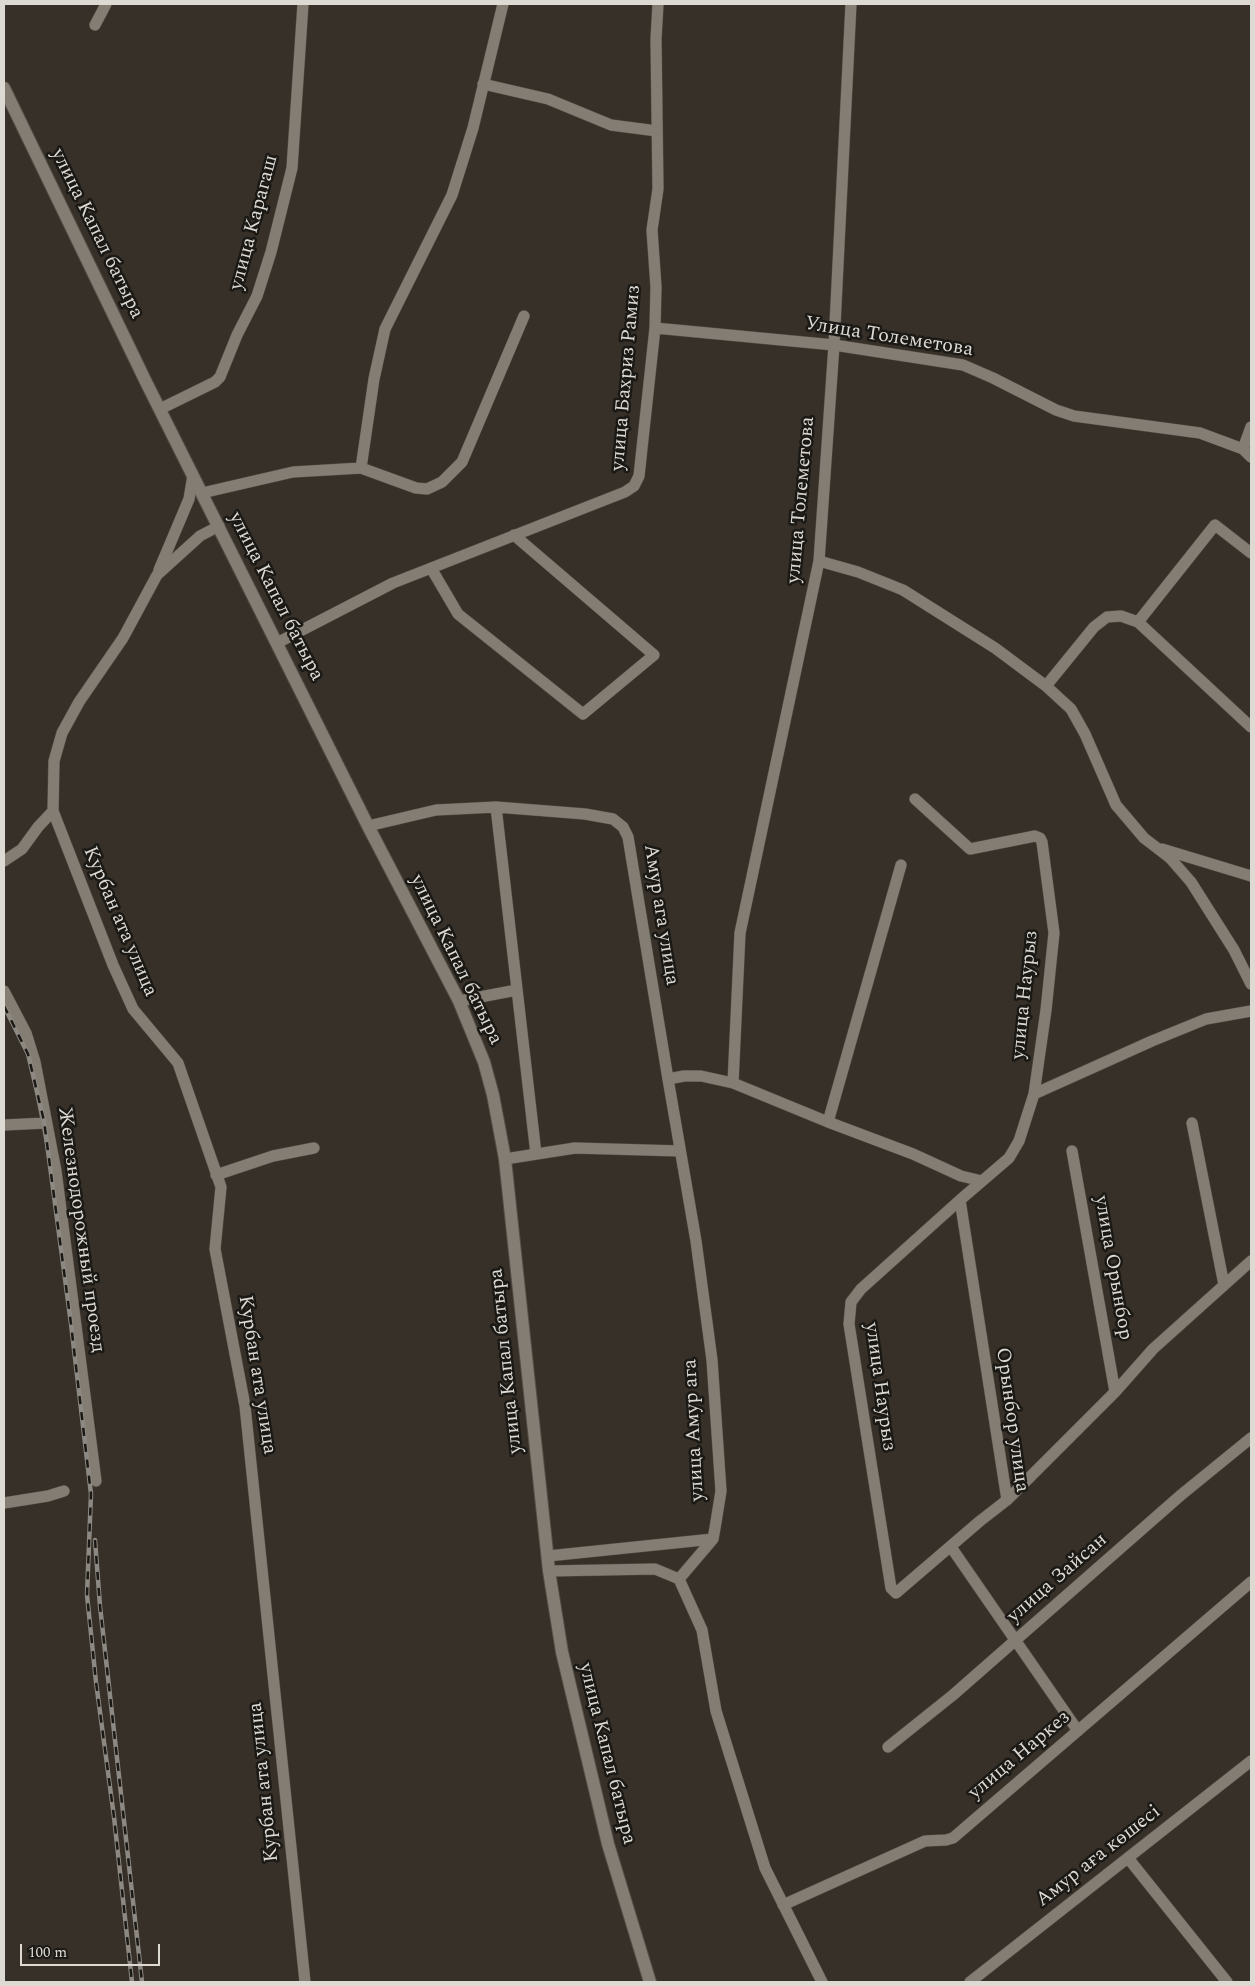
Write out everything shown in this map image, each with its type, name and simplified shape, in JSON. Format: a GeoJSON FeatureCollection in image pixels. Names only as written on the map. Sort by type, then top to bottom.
{"type":"FeatureCollection","features":[{"type":"Feature","properties":{"kind":"main road","name":"улица Капал батыра"},"geometry":{"type":"LineString","coordinates":[[4,88],[193,476],[458,1001],[484,1062],[491,1087],[505,1159],[549,1571],[562,1652],[608,1844],[650,1982]]}},
{"type":"Feature","properties":{"kind":"street"},"geometry":{"type":"LineString","coordinates":[[95,25],[106,4]]}},
{"type":"Feature","properties":{"kind":"street","name":"улица Карагаш"},"geometry":{"type":"LineString","coordinates":[[160,409],[215,382],[220,377],[237,335],[257,296],[271,252],[292,168],[303,4]]}},
{"type":"Feature","properties":{"kind":"street"},"geometry":{"type":"LineString","coordinates":[[361,468],[374,379],[385,329],[452,195],[473,128],[503,4]]}},
{"type":"Feature","properties":{"kind":"street","name":"улица Бахриз Рамиз"},"geometry":{"type":"LineString","coordinates":[[277,643],[393,583],[625,492],[634,486],[639,476],[655,328],[656,287],[652,230],[658,189],[656,131],[658,4]]}},
{"type":"Feature","properties":{"kind":"street","name":"улица Толеметова"},"geometry":{"type":"LineString","coordinates":[[733,1083],[740,933],[819,561],[834,345],[850,4]]}},
{"type":"Feature","properties":{"kind":"street"},"geometry":{"type":"LineString","coordinates":[[483,84],[548,99],[611,125],[656,131]]}},
{"type":"Feature","properties":{"kind":"street"},"geometry":{"type":"LineString","coordinates":[[202,493],[293,472],[361,468],[416,488],[427,489],[442,482],[462,462],[524,316]]}},
{"type":"Feature","properties":{"kind":"street","name":"Улица Толеметова"},"geometry":{"type":"LineString","coordinates":[[655,328],[834,345],[963,365],[1056,410],[1074,416],[1200,433],[1247,453]]}},
{"type":"Feature","properties":{"kind":"street"},"geometry":{"type":"LineString","coordinates":[[1247,453],[1251,426]]}},
{"type":"Feature","properties":{"kind":"street"},"geometry":{"type":"LineString","coordinates":[[4,861],[22,849],[53,811],[54,761],[62,733],[79,702],[123,638],[157,575],[189,498],[193,476]]}},
{"type":"Feature","properties":{"kind":"street"},"geometry":{"type":"LineString","coordinates":[[1138,622],[1215,525],[1251,553]]}},
{"type":"Feature","properties":{"kind":"street"},"geometry":{"type":"LineString","coordinates":[[157,575],[200,536],[219,526]]}},
{"type":"Feature","properties":{"kind":"street"},"geometry":{"type":"LineString","coordinates":[[431,568],[458,614],[583,714],[654,655],[514,535]]}},
{"type":"Feature","properties":{"kind":"street"},"geometry":{"type":"LineString","coordinates":[[819,561],[858,572],[903,590],[995,648],[1046,686],[1071,709],[1085,734],[1116,805],[1144,838],[1170,858],[1191,882],[1234,950],[1251,984]]}},
{"type":"Feature","properties":{"kind":"street"},"geometry":{"type":"LineString","coordinates":[[1046,686],[1094,627],[1106,617],[1121,616],[1138,622],[1251,727]]}},
{"type":"Feature","properties":{"kind":"street","name":"улица Наурыз"},"geometry":{"type":"LineString","coordinates":[[894,1592],[891,1588],[848,1324],[851,1302],[861,1289],[1009,1158],[1019,1141],[1034,1094],[1046,1010],[1054,933],[1042,842],[1035,836],[970,850],[915,799]]}},
{"type":"Feature","properties":{"kind":"street"},"geometry":{"type":"LineString","coordinates":[[496,807],[536,1154]]}},
{"type":"Feature","properties":{"kind":"street","name":"Амур ага улица"},"geometry":{"type":"LineString","coordinates":[[368,826],[436,810],[496,807],[585,814],[613,819],[623,827],[628,837],[668,1079]]}},
{"type":"Feature","properties":{"kind":"street","name":"Курбан ата улица"},"geometry":{"type":"LineString","coordinates":[[53,811],[113,966],[133,1009],[178,1063],[221,1187],[215,1249],[245,1406],[305,1982]]}},
{"type":"Feature","properties":{"kind":"street"},"geometry":{"type":"LineString","coordinates":[[1156,847],[1251,876]]}},
{"type":"Feature","properties":{"kind":"street"},"geometry":{"type":"LineString","coordinates":[[828,1122],[901,865]]}},
{"type":"Feature","properties":{"kind":"street"},"geometry":{"type":"LineString","coordinates":[[458,1001],[517,990]]}},
{"type":"Feature","properties":{"kind":"street","name":"Железнодорожный проезд"},"geometry":{"type":"LineString","coordinates":[[4,991],[26,1033],[34,1062],[56,1171],[96,1481]]}},
{"type":"Feature","properties":{"kind":"street"},"geometry":{"type":"LineString","coordinates":[[1034,1094],[1206,1019],[1251,1011]]}},
{"type":"Feature","properties":{"kind":"street"},"geometry":{"type":"LineString","coordinates":[[668,1079],[684,1076],[702,1076],[733,1083],[913,1154],[961,1176],[982,1182]]}},
{"type":"Feature","properties":{"kind":"street","name":"улица Амур ага"},"geometry":{"type":"LineString","coordinates":[[668,1079],[696,1241],[712,1360],[720,1491],[713,1539]]}},
{"type":"Feature","properties":{"kind":"street"},"geometry":{"type":"LineString","coordinates":[[4,1125],[46,1123]]}},
{"type":"Feature","properties":{"kind":"street"},"geometry":{"type":"LineString","coordinates":[[1192,1123],[1224,1285]]}},
{"type":"Feature","properties":{"kind":"street"},"geometry":{"type":"LineString","coordinates":[[216,1174],[273,1156],[314,1148]]}},
{"type":"Feature","properties":{"kind":"street"},"geometry":{"type":"LineString","coordinates":[[505,1159],[575,1148],[680,1151]]}},
{"type":"Feature","properties":{"kind":"street","name":"улица Орынбор"},"geometry":{"type":"LineString","coordinates":[[1072,1151],[1115,1392]]}},
{"type":"Feature","properties":{"kind":"street","name":"Орынбор улица"},"geometry":{"type":"LineString","coordinates":[[894,1592],[899,1592],[1007,1500],[960,1200]]}},
{"type":"Feature","properties":{"kind":"street","name":"улица Орынбор"},"geometry":{"type":"LineString","coordinates":[[1007,1500],[1115,1392],[1153,1349],[1251,1261]]}},
{"type":"Feature","properties":{"kind":"street","name":"улица Зайсан"},"geometry":{"type":"LineString","coordinates":[[888,1747],[953,1695],[1181,1495],[1251,1438]]}},
{"type":"Feature","properties":{"kind":"street"},"geometry":{"type":"LineString","coordinates":[[4,1503],[48,1496],[64,1491]]}},
{"type":"Feature","properties":{"kind":"street"},"geometry":{"type":"LineString","coordinates":[[548,1556],[713,1539]]}},
{"type":"Feature","properties":{"kind":"street"},"geometry":{"type":"LineString","coordinates":[[679,1579],[713,1539]]}},
{"type":"Feature","properties":{"kind":"street"},"geometry":{"type":"LineString","coordinates":[[950,1547],[1078,1732]]}},
{"type":"Feature","properties":{"kind":"street"},"geometry":{"type":"LineString","coordinates":[[549,1571],[655,1569],[679,1579],[702,1630],[716,1711],[765,1868],[822,1982]]}},
{"type":"Feature","properties":{"kind":"street","name":"улица Наркез"},"geometry":{"type":"LineString","coordinates":[[783,1905],[925,1841],[954,1838],[1251,1582]]}},
{"type":"Feature","properties":{"kind":"street","name":"Амур аға көшесі"},"geometry":{"type":"LineString","coordinates":[[970,1982],[1251,1761]]}},
{"type":"Feature","properties":{"kind":"street"},"geometry":{"type":"LineString","coordinates":[[1128,1858],[1228,1982]]}},
{"type":"Feature","properties":{"kind":"railway"},"geometry":{"type":"LineString","coordinates":[[4,1006],[28,1054],[44,1121],[71,1324],[91,1494],[87,1595],[132,1982]]}},
{"type":"Feature","properties":{"kind":"railway"},"geometry":{"type":"LineString","coordinates":[[95,1540],[100,1606],[142,1982]]}}]}
